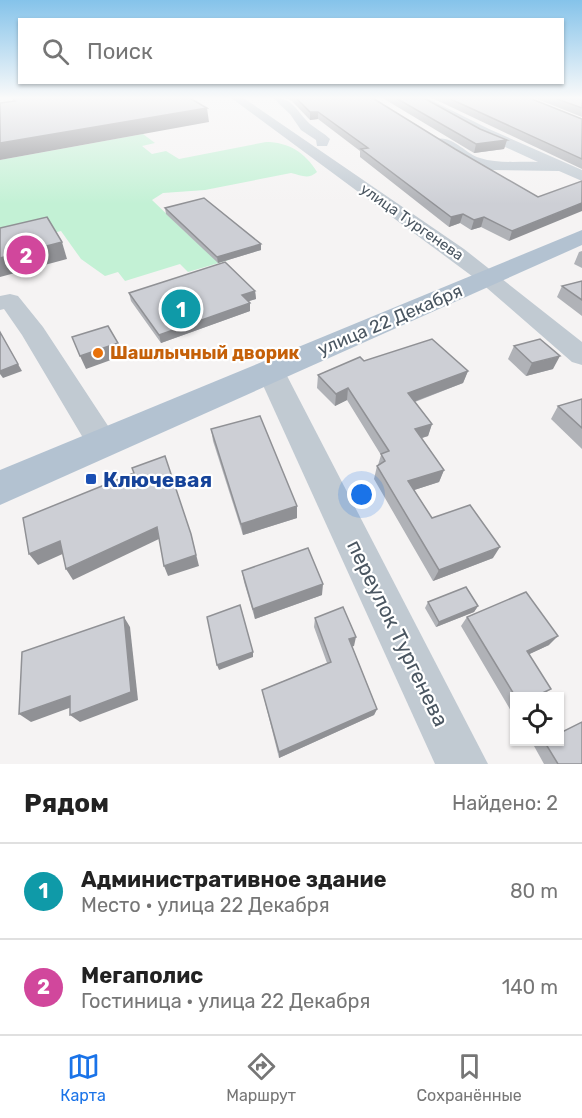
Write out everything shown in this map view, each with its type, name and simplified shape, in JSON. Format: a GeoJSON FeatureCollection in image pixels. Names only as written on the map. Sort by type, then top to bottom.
{"type":"FeatureCollection","features":[{"type":"Feature","properties":{"kind":"main road","name":"улица 22 Декабря"},"geometry":{"type":"LineString","coordinates":[[0,488],[582,237]]}},
{"type":"Feature","properties":{"kind":"street","name":"улица Тургенева"},"geometry":{"type":"LineString","coordinates":[[283,133],[489,278],[582,356]]}},
{"type":"Feature","properties":{"kind":"street"},"geometry":{"type":"LineString","coordinates":[[307,151],[321,145],[323,139],[314,133]]}},
{"type":"Feature","properties":{"kind":"street"},"geometry":{"type":"LineString","coordinates":[[427,133],[473,161],[510,167],[557,167]]}},
{"type":"Feature","properties":{"kind":"street"},"geometry":{"type":"LineString","coordinates":[[485,133],[557,167],[582,176]]}},
{"type":"Feature","properties":{"kind":"street"},"geometry":{"type":"LineString","coordinates":[[3,306],[34,333],[103,444]]}},
{"type":"Feature","properties":{"kind":"street","name":"переулок Тургенева"},"geometry":{"type":"LineString","coordinates":[[271,372],[462,764]]}},
{"type":"Feature","properties":{"kind":"green space"},"geometry":{"type":"Polygon","coordinates":[[[143,134],[155,143],[142,146],[152,154],[166,151],[179,159],[274,142],[289,146],[301,154],[317,172],[307,176],[291,173],[205,190],[163,193],[152,200],[196,242],[207,239],[229,260],[188,272],[180,264],[125,281],[118,272],[105,276],[81,259],[61,231],[0,246],[0,160],[143,134]]]}},
{"type":"Feature","properties":{"kind":"building"},"geometry":{"type":"Polygon","coordinates":[[[0,133],[61,133],[0,143],[0,133]]]}},
{"type":"Feature","properties":{"kind":"building"},"geometry":{"type":"Polygon","coordinates":[[[347,133],[429,133],[538,197],[582,181],[582,203],[512,231],[484,217],[474,220],[463,214],[451,217],[361,149],[368,148],[347,133]]]}},
{"type":"Feature","properties":{"kind":"building"},"geometry":{"type":"Polygon","coordinates":[[[456,133],[489,133],[507,140],[476,144],[456,133]]]}},
{"type":"Feature","properties":{"kind":"building"},"geometry":{"type":"Polygon","coordinates":[[[524,133],[582,133],[582,159],[524,133]]]}},
{"type":"Feature","properties":{"kind":"building"},"geometry":{"type":"Polygon","coordinates":[[[204,198],[261,244],[217,257],[165,208],[204,198]]]}},
{"type":"Feature","properties":{"kind":"building"},"geometry":{"type":"Polygon","coordinates":[[[47,217],[62,242],[0,258],[0,228],[47,217]]]}},
{"type":"Feature","properties":{"kind":"building"},"geometry":{"type":"Polygon","coordinates":[[[225,262],[255,291],[242,295],[250,303],[159,335],[129,293],[225,262]]]}},
{"type":"Feature","properties":{"kind":"building"},"geometry":{"type":"Polygon","coordinates":[[[582,281],[582,300],[562,286],[582,281]]]}},
{"type":"Feature","properties":{"kind":"building"},"geometry":{"type":"Polygon","coordinates":[[[108,326],[118,343],[80,356],[72,337],[108,326]]]}},
{"type":"Feature","properties":{"kind":"building"},"geometry":{"type":"Polygon","coordinates":[[[0,332],[18,364],[0,371],[0,332]]]}},
{"type":"Feature","properties":{"kind":"building"},"geometry":{"type":"Polygon","coordinates":[[[432,339],[468,371],[408,393],[432,424],[415,429],[444,470],[408,481],[432,518],[470,505],[500,547],[439,570],[377,466],[385,461],[381,454],[389,451],[348,388],[336,394],[318,375],[360,357],[364,361],[432,339]]]}},
{"type":"Feature","properties":{"kind":"building"},"geometry":{"type":"Polygon","coordinates":[[[540,339],[560,356],[532,363],[514,346],[540,339]]]}},
{"type":"Feature","properties":{"kind":"building"},"geometry":{"type":"Polygon","coordinates":[[[582,399],[582,428],[558,406],[582,399]]]}},
{"type":"Feature","properties":{"kind":"building"},"geometry":{"type":"Polygon","coordinates":[[[260,416],[297,506],[241,524],[211,429],[260,416]]]}},
{"type":"Feature","properties":{"kind":"building"},"geometry":{"type":"Polygon","coordinates":[[[165,456],[196,555],[164,566],[157,527],[66,569],[60,541],[29,554],[23,518],[134,473],[132,468],[165,456]]]}},
{"type":"Feature","properties":{"kind":"building"},"geometry":{"type":"Polygon","coordinates":[[[308,548],[323,584],[253,609],[242,571],[308,548]]]}},
{"type":"Feature","properties":{"kind":"building"},"geometry":{"type":"Polygon","coordinates":[[[466,587],[478,606],[439,622],[428,602],[466,587]]]}},
{"type":"Feature","properties":{"kind":"building"},"geometry":{"type":"Polygon","coordinates":[[[526,592],[558,636],[527,651],[551,689],[545,692],[513,692],[467,617],[526,592]]]}},
{"type":"Feature","properties":{"kind":"building"},"geometry":{"type":"Polygon","coordinates":[[[240,605],[253,652],[217,665],[207,617],[240,605]]]}},
{"type":"Feature","properties":{"kind":"building"},"geometry":{"type":"Polygon","coordinates":[[[343,607],[356,637],[349,639],[377,709],[279,752],[262,690],[331,662],[315,618],[343,607]]]}},
{"type":"Feature","properties":{"kind":"building"},"geometry":{"type":"Polygon","coordinates":[[[124,617],[131,692],[70,715],[70,696],[19,714],[22,652],[124,617]]]}},
{"type":"Feature","properties":{"kind":"building"},"geometry":{"type":"Polygon","coordinates":[[[582,722],[582,764],[558,764],[547,746],[564,746],[564,731],[582,722]]]}},
{"type":"Feature","properties":{"kind":"place","name":"Мегаполис"},"geometry":{"type":"Point","coordinates":[26,255]}},
{"type":"Feature","properties":{"kind":"place","name":"Административное здание"},"geometry":{"type":"Point","coordinates":[181,309]}},
{"type":"Feature","properties":{"kind":"place","name":"Шашлычный дворик"},"geometry":{"type":"Point","coordinates":[98,353]}},
{"type":"Feature","properties":{"kind":"place","name":"Ключевая"},"geometry":{"type":"Point","coordinates":[91,479]}}]}
